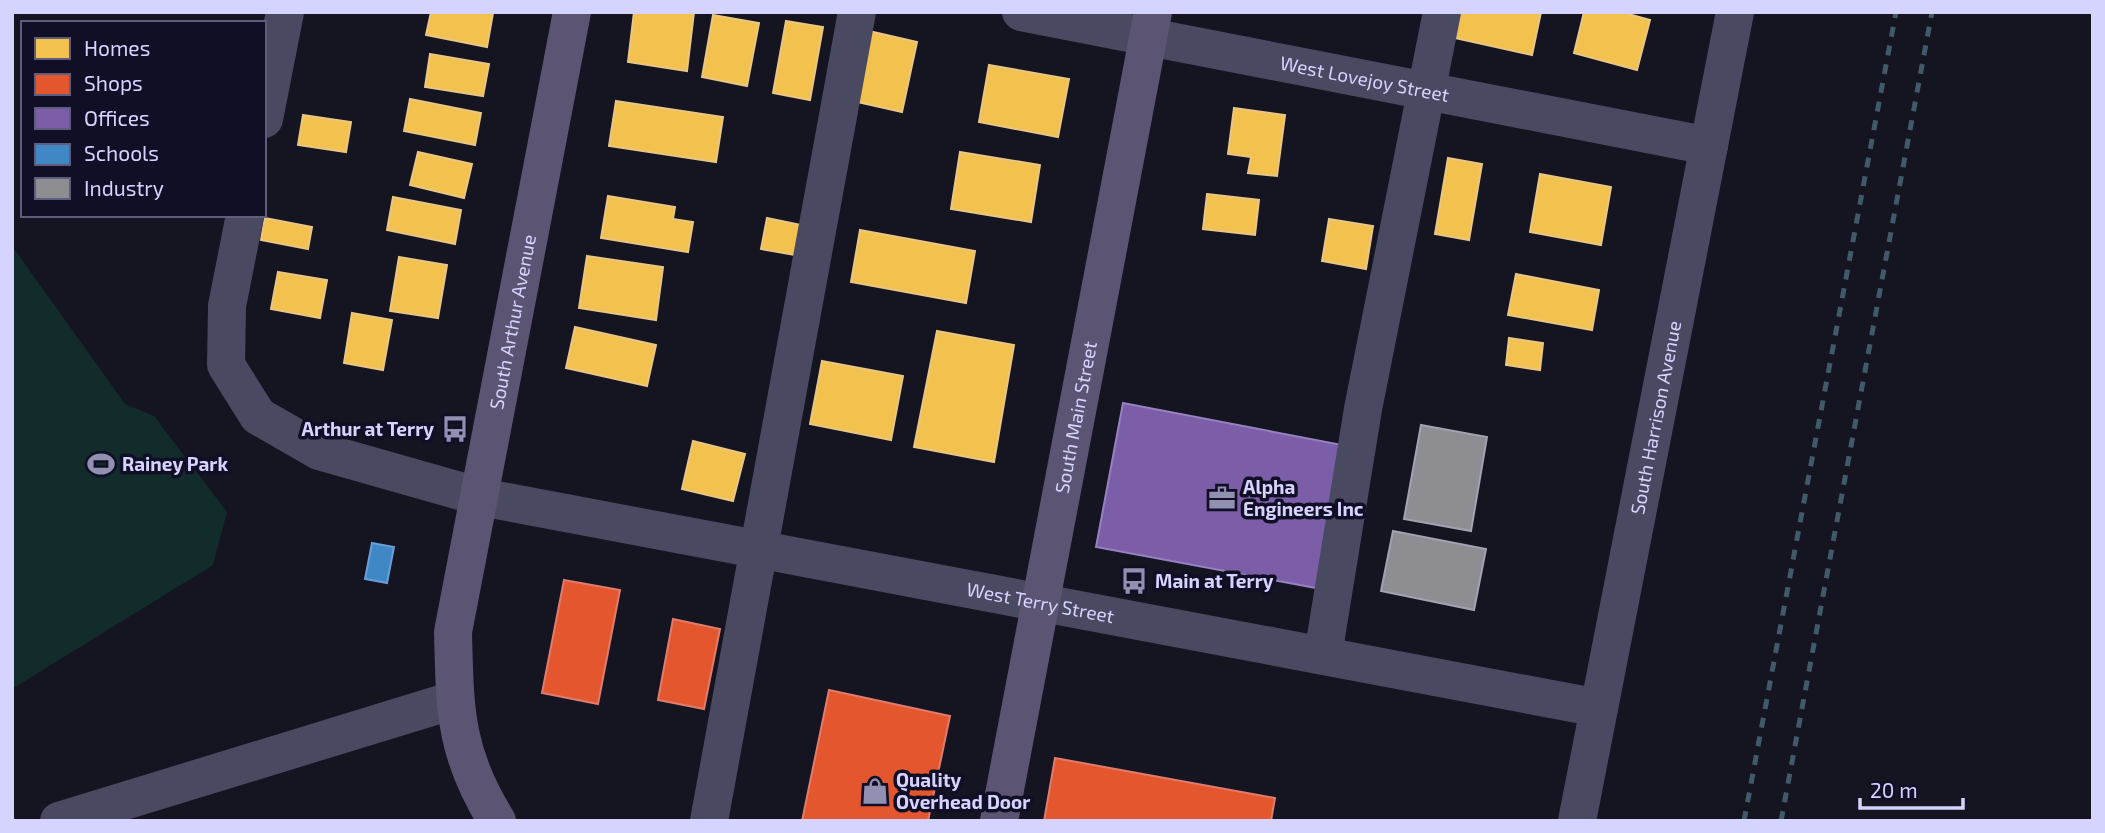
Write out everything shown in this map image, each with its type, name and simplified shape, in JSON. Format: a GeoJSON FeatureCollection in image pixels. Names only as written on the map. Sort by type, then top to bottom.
{"type":"FeatureCollection","features":[{"type":"Feature","properties":{"kind":"main road","name":"South Arthur Avenue"},"geometry":{"type":"LineString","coordinates":[[497,821],[460,745],[454,700],[453,632],[572,12]]}},
{"type":"Feature","properties":{"kind":"main road","name":"South Main Street"},"geometry":{"type":"LineString","coordinates":[[999,821],[1150,25]]}},
{"type":"Feature","properties":{"kind":"street"},"geometry":{"type":"LineString","coordinates":[[266,109],[285,12]]}},
{"type":"Feature","properties":{"kind":"street"},"geometry":{"type":"LineString","coordinates":[[709,821],[857,12]]}},
{"type":"Feature","properties":{"kind":"street","name":"West Lovejoy Street"},"geometry":{"type":"LineString","coordinates":[[1021,12],[1150,25],[1426,93],[1709,146]]}},
{"type":"Feature","properties":{"kind":"street"},"geometry":{"type":"LineString","coordinates":[[1323,655],[1363,410],[1442,12]]}},
{"type":"Feature","properties":{"kind":"street","name":"South Harrison Avenue"},"geometry":{"type":"LineString","coordinates":[[1577,821],[1735,12]]}},
{"type":"Feature","properties":{"kind":"street","name":"West Terry Street"},"geometry":{"type":"LineString","coordinates":[[245,217],[227,306],[226,365],[258,416],[319,451],[481,496],[1599,708]]}},
{"type":"Feature","properties":{"kind":"street"},"geometry":{"type":"LineString","coordinates":[[59,821],[454,700]]}},
{"type":"Feature","properties":{"kind":"green space","name":"Rainey Park"},"geometry":{"type":"Polygon","coordinates":[[[12,246],[125,404],[154,416],[227,512],[213,565],[12,689],[12,246]]]}},
{"type":"Feature","properties":{"kind":"building: Homes"},"geometry":{"type":"Polygon","coordinates":[[[431,12],[493,13],[487,47],[426,35],[431,12]]]}},
{"type":"Feature","properties":{"kind":"building: Homes"},"geometry":{"type":"Polygon","coordinates":[[[634,12],[694,12],[687,71],[628,62],[634,12]]]}},
{"type":"Feature","properties":{"kind":"building: Homes"},"geometry":{"type":"Polygon","coordinates":[[[1461,12],[1541,12],[1532,55],[1455,38],[1461,12]]]}},
{"type":"Feature","properties":{"kind":"building: Homes"},"geometry":{"type":"Polygon","coordinates":[[[1584,12],[1621,12],[1650,20],[1637,70],[1574,53],[1584,12]]]}},
{"type":"Feature","properties":{"kind":"building: Homes"},"geometry":{"type":"Polygon","coordinates":[[[713,15],[759,23],[747,86],[702,77],[713,15]]]}},
{"type":"Feature","properties":{"kind":"building: Homes"},"geometry":{"type":"Polygon","coordinates":[[[786,21],[823,27],[810,100],[773,93],[786,21]]]}},
{"type":"Feature","properties":{"kind":"building: Homes"},"geometry":{"type":"Polygon","coordinates":[[[869,31],[917,42],[902,112],[853,101],[869,31]]]}},
{"type":"Feature","properties":{"kind":"building: Homes"},"geometry":{"type":"Polygon","coordinates":[[[430,54],[489,64],[483,96],[425,87],[430,54]]]}},
{"type":"Feature","properties":{"kind":"building: Homes"},"geometry":{"type":"Polygon","coordinates":[[[989,65],[1069,79],[1058,137],[979,122],[989,65]]]}},
{"type":"Feature","properties":{"kind":"building: Homes"},"geometry":{"type":"Polygon","coordinates":[[[410,99],[481,113],[475,145],[404,131],[410,99]]]}},
{"type":"Feature","properties":{"kind":"building: Homes"},"geometry":{"type":"Polygon","coordinates":[[[616,101],[723,117],[716,162],[609,146],[616,101]]]}},
{"type":"Feature","properties":{"kind":"building: Homes"},"geometry":{"type":"Polygon","coordinates":[[[1234,108],[1285,115],[1277,176],[1248,173],[1251,157],[1228,154],[1234,108]]]}},
{"type":"Feature","properties":{"kind":"building: Homes"},"geometry":{"type":"Polygon","coordinates":[[[303,115],[351,122],[346,152],[298,145],[303,115]]]}},
{"type":"Feature","properties":{"kind":"building: Homes"},"geometry":{"type":"Polygon","coordinates":[[[418,152],[472,164],[464,198],[410,185],[418,152]]]}},
{"type":"Feature","properties":{"kind":"building: Homes"},"geometry":{"type":"Polygon","coordinates":[[[960,152],[1040,165],[1031,222],[951,209],[960,152]]]}},
{"type":"Feature","properties":{"kind":"building: Homes"},"geometry":{"type":"Polygon","coordinates":[[[1448,158],[1482,164],[1469,240],[1435,234],[1448,158]]]}},
{"type":"Feature","properties":{"kind":"building: Homes"},"geometry":{"type":"Polygon","coordinates":[[[1540,174],[1611,187],[1601,245],[1530,232],[1540,174]]]}},
{"type":"Feature","properties":{"kind":"building: Homes"},"geometry":{"type":"Polygon","coordinates":[[[1207,194],[1259,200],[1255,235],[1203,229],[1207,194]]]}},
{"type":"Feature","properties":{"kind":"building: Homes"},"geometry":{"type":"Polygon","coordinates":[[[608,196],[675,207],[673,219],[693,222],[688,252],[601,238],[608,196]]]}},
{"type":"Feature","properties":{"kind":"building: Homes"},"geometry":{"type":"Polygon","coordinates":[[[393,197],[461,210],[455,244],[387,230],[393,197]]]}},
{"type":"Feature","properties":{"kind":"building: Homes"},"geometry":{"type":"Polygon","coordinates":[[[265,218],[312,227],[308,249],[261,240],[265,218]]]}},
{"type":"Feature","properties":{"kind":"building: Homes"},"geometry":{"type":"Polygon","coordinates":[[[767,218],[801,225],[795,255],[761,249],[767,218]]]}},
{"type":"Feature","properties":{"kind":"building: Homes"},"geometry":{"type":"Polygon","coordinates":[[[1329,219],[1373,226],[1366,269],[1322,261],[1329,219]]]}},
{"type":"Feature","properties":{"kind":"building: Homes"},"geometry":{"type":"Polygon","coordinates":[[[860,230],[975,251],[966,303],[851,282],[860,230]]]}},
{"type":"Feature","properties":{"kind":"building: Homes"},"geometry":{"type":"Polygon","coordinates":[[[587,256],[663,267],[656,320],[579,308],[587,256]]]}},
{"type":"Feature","properties":{"kind":"building: Homes"},"geometry":{"type":"Polygon","coordinates":[[[399,257],[447,265],[438,318],[390,311],[399,257]]]}},
{"type":"Feature","properties":{"kind":"building: Homes"},"geometry":{"type":"Polygon","coordinates":[[[278,272],[327,280],[320,318],[271,309],[278,272]]]}},
{"type":"Feature","properties":{"kind":"building: Homes"},"geometry":{"type":"Polygon","coordinates":[[[1516,274],[1599,290],[1592,330],[1508,315],[1516,274]]]}},
{"type":"Feature","properties":{"kind":"building: Homes"},"geometry":{"type":"Polygon","coordinates":[[[352,313],[392,320],[383,370],[344,363],[352,313]]]}},
{"type":"Feature","properties":{"kind":"building: Homes"},"geometry":{"type":"Polygon","coordinates":[[[575,327],[656,345],[647,386],[566,368],[575,327]]]}},
{"type":"Feature","properties":{"kind":"building: Homes"},"geometry":{"type":"Polygon","coordinates":[[[937,331],[1014,345],[994,462],[914,447],[937,331]]]}},
{"type":"Feature","properties":{"kind":"building: Homes"},"geometry":{"type":"Polygon","coordinates":[[[1509,338],[1543,343],[1540,370],[1506,365],[1509,338]]]}},
{"type":"Feature","properties":{"kind":"building: Homes"},"geometry":{"type":"Polygon","coordinates":[[[822,361],[903,376],[891,440],[810,424],[822,361]]]}},
{"type":"Feature","properties":{"kind":"building: Homes"},"geometry":{"type":"Polygon","coordinates":[[[693,441],[745,454],[733,501],[682,489],[693,441]]]}},
{"type":"Feature","properties":{"kind":"building: Shops"},"geometry":{"type":"Polygon","coordinates":[[[564,580],[620,590],[598,704],[542,693],[564,580]]]}},
{"type":"Feature","properties":{"kind":"building: Shops"},"geometry":{"type":"Polygon","coordinates":[[[673,619],[720,629],[704,709],[658,700],[673,619]]]}},
{"type":"Feature","properties":{"kind":"building: Shops"},"geometry":{"type":"Polygon","coordinates":[[[829,690],[950,716],[928,821],[802,821],[829,690]]]}},
{"type":"Feature","properties":{"kind":"building: Shops"},"geometry":{"type":"Polygon","coordinates":[[[1055,758],[1275,798],[1271,821],[1044,821],[1055,758]]]}},
{"type":"Feature","properties":{"kind":"building: Offices"},"geometry":{"type":"Polygon","coordinates":[[[1123,403],[1342,445],[1316,588],[1096,547],[1123,403]]]}},
{"type":"Feature","properties":{"kind":"building: Schools"},"geometry":{"type":"Polygon","coordinates":[[[372,543],[394,547],[387,583],[365,579],[372,543]]]}},
{"type":"Feature","properties":{"kind":"building: Industry"},"geometry":{"type":"Polygon","coordinates":[[[1421,425],[1487,437],[1471,531],[1404,519],[1421,425]]]}},
{"type":"Feature","properties":{"kind":"building: Industry"},"geometry":{"type":"Polygon","coordinates":[[[1393,531],[1486,549],[1474,610],[1381,591],[1393,531]]]}},
{"type":"Feature","properties":{"kind":"railway"},"geometry":{"type":"LineString","coordinates":[[1744,821],[1896,12]]}},
{"type":"Feature","properties":{"kind":"railway"},"geometry":{"type":"LineString","coordinates":[[1781,821],[1932,12]]}},
{"type":"Feature","properties":{"kind":"place","name":"Arthur at Terry"},"geometry":{"type":"Point","coordinates":[455,429]}},
{"type":"Feature","properties":{"kind":"place","name":"Rainey Park"},"geometry":{"type":"Point","coordinates":[101,464]}},
{"type":"Feature","properties":{"kind":"place","name":"Alpha Engineers Inc"},"geometry":{"type":"Point","coordinates":[1222,498]}},
{"type":"Feature","properties":{"kind":"place","name":"Main at Terry"},"geometry":{"type":"Point","coordinates":[1134,581]}},
{"type":"Feature","properties":{"kind":"place","name":"Quality Overhead Door"},"geometry":{"type":"Point","coordinates":[875,791]}}]}
